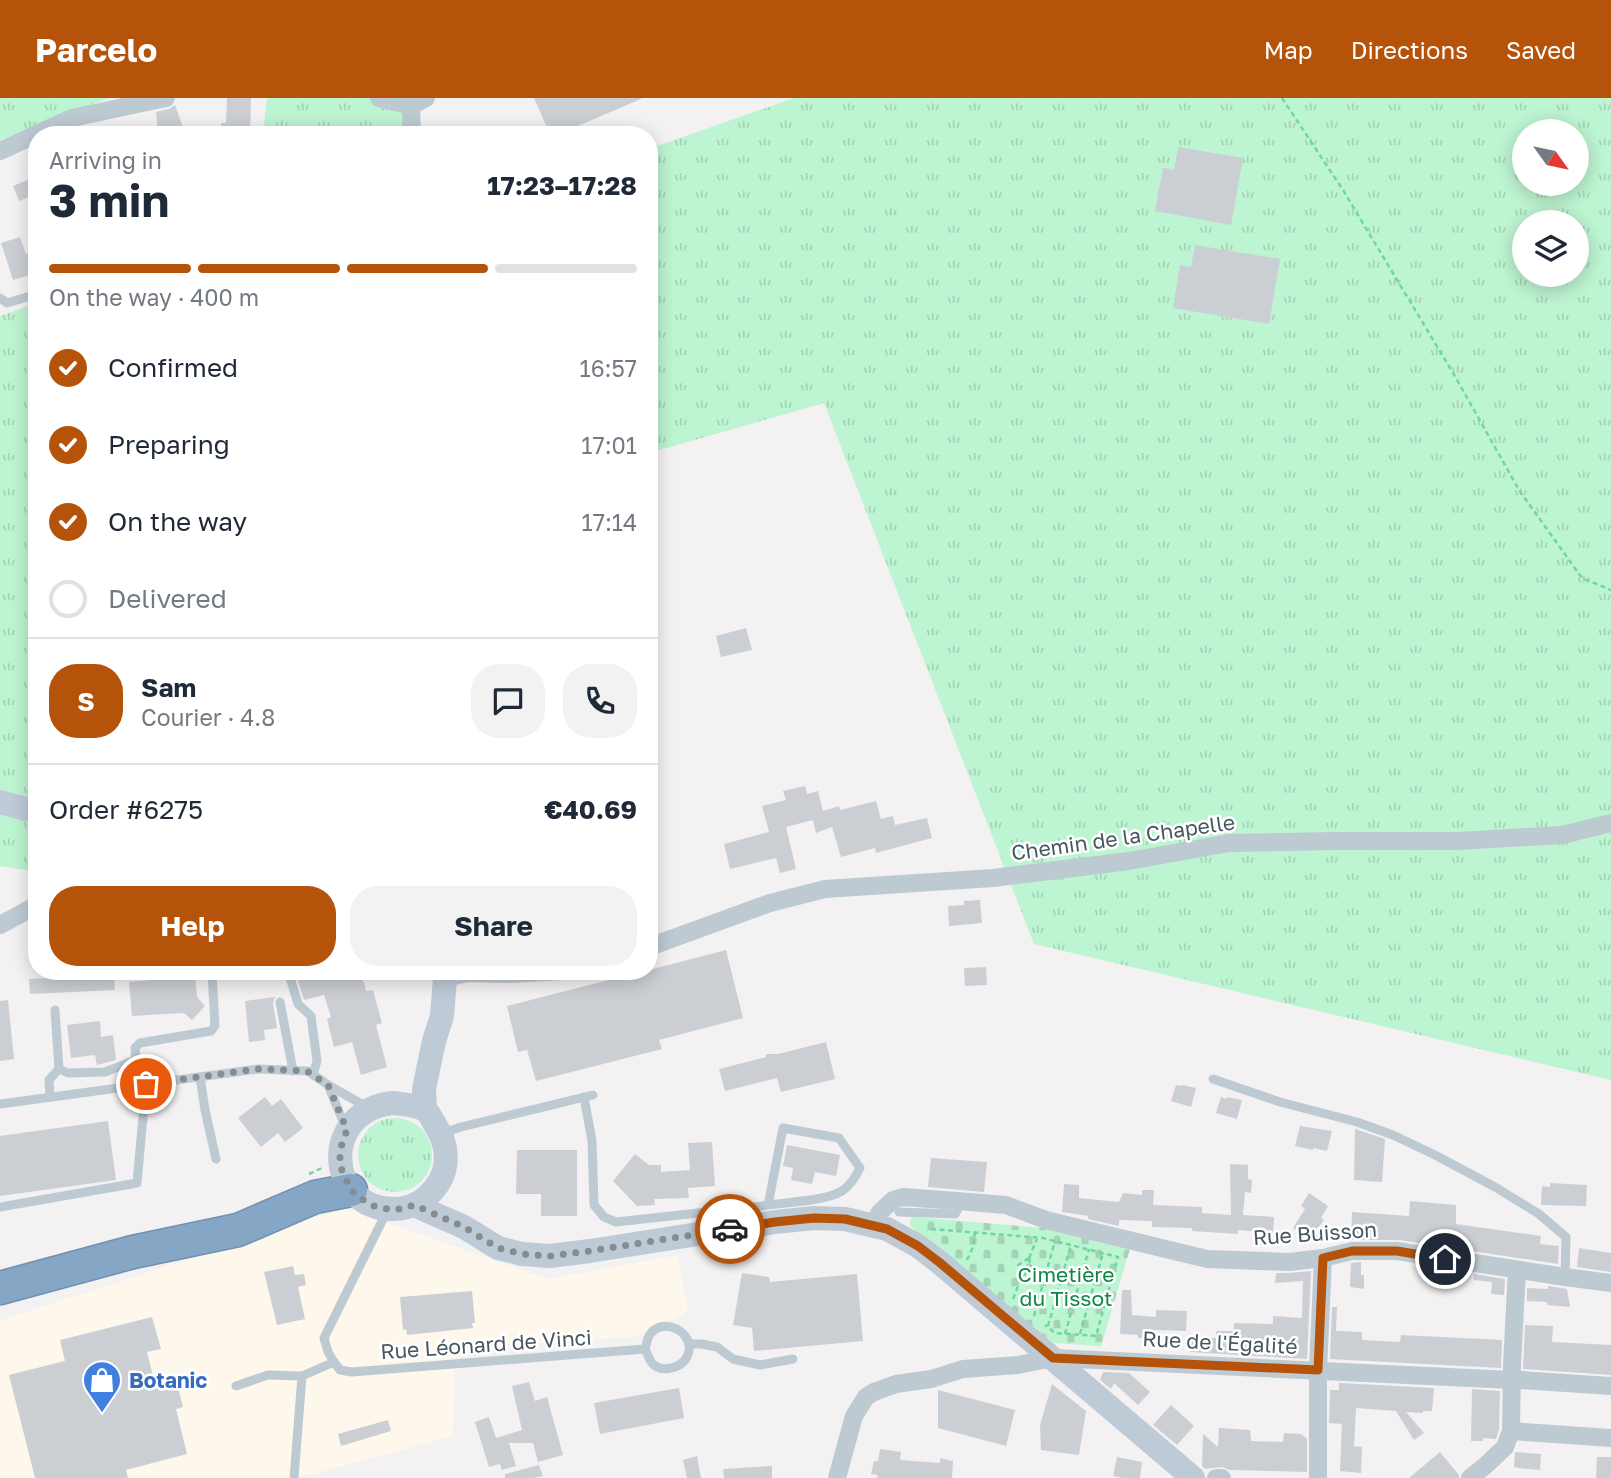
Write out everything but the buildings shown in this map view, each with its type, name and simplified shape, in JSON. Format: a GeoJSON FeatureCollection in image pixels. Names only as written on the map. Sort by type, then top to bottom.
{"type":"FeatureCollection","features":[{"type":"Feature","properties":{"kind":"highway"},"geometry":{"type":"LineString","coordinates":[[0,1288],[133,1252],[238,1230],[315,1198],[351,1190]]}},
{"type":"Feature","properties":{"kind":"main road"},"geometry":{"type":"LineString","coordinates":[[0,802],[28,810]]}},
{"type":"Feature","properties":{"kind":"main road"},"geometry":{"type":"LineString","coordinates":[[425,1110],[408,1105],[381,1104],[369,1108],[356,1118],[347,1130],[342,1143],[341,1168],[351,1190],[368,1203],[387,1209],[414,1205],[427,1197],[438,1185],[446,1165],[442,1134],[425,1110],[424,1089],[442,1016],[444,980]]}},
{"type":"Feature","properties":{"kind":"main road"},"geometry":{"type":"LineString","coordinates":[[393,1103],[409,1086],[434,1041]]}},
{"type":"Feature","properties":{"kind":"main road"},"geometry":{"type":"LineString","coordinates":[[438,1185],[464,1227]]}},
{"type":"Feature","properties":{"kind":"main road"},"geometry":{"type":"LineString","coordinates":[[414,1205],[464,1227],[498,1248],[522,1254],[550,1256],[802,1219],[845,1219],[873,1225],[900,1235],[918,1246],[1193,1478]]}},
{"type":"Feature","properties":{"kind":"street"},"geometry":{"type":"LineString","coordinates":[[65,126],[72,118],[166,98]]}},
{"type":"Feature","properties":{"kind":"street"},"geometry":{"type":"LineString","coordinates":[[379,98],[419,102],[414,126]]}},
{"type":"Feature","properties":{"kind":"street"},"geometry":{"type":"LineString","coordinates":[[0,151],[28,141]]}},
{"type":"Feature","properties":{"kind":"street","name":"Chemin de la Chapelle"},"geometry":{"type":"LineString","coordinates":[[658,944],[770,903],[825,889],[993,878],[1129,861],[1230,843],[1457,841],[1562,835],[1611,823]]}},
{"type":"Feature","properties":{"kind":"street"},"geometry":{"type":"LineString","coordinates":[[0,925],[28,910]]}},
{"type":"Feature","properties":{"kind":"street","name":"Rue Buisson"},"geometry":{"type":"LineString","coordinates":[[873,1225],[884,1207],[902,1197],[1006,1205],[1120,1239],[1207,1259],[1289,1262],[1352,1251],[1397,1251],[1611,1283]]}},
{"type":"Feature","properties":{"kind":"street"},"geometry":{"type":"LineString","coordinates":[[1318,1478],[1318,1370],[1323,1258]]}},
{"type":"Feature","properties":{"kind":"street"},"geometry":{"type":"LineString","coordinates":[[1470,1478],[1505,1447],[1511,1431],[1516,1380],[1517,1270]]}},
{"type":"Feature","properties":{"kind":"street","name":"Rue de l'Égalité"},"geometry":{"type":"LineString","coordinates":[[837,1478],[854,1416],[866,1397],[880,1388],[923,1381],[964,1369],[1018,1365],[1053,1358],[1611,1386]]}},
{"type":"Feature","properties":{"kind":"street"},"geometry":{"type":"LineString","coordinates":[[1511,1431],[1611,1438]]}},
{"type":"Feature","properties":{"kind":"street"},"geometry":{"type":"LineString","coordinates":[[1216,1478],[1222,1478]]}},
{"type":"Feature","properties":{"kind":"lane"},"geometry":{"type":"LineString","coordinates":[[0,298],[8,303],[28,297]]}},
{"type":"Feature","properties":{"kind":"lane"},"geometry":{"type":"LineString","coordinates":[[0,1207],[138,1183],[142,1085],[135,1048],[140,1043],[211,1031],[215,1026],[212,980]]}},
{"type":"Feature","properties":{"kind":"lane"},"geometry":{"type":"LineString","coordinates":[[291,980],[298,1004],[311,1016],[317,1061],[313,1075]]}},
{"type":"Feature","properties":{"kind":"lane"},"geometry":{"type":"LineString","coordinates":[[280,1002],[293,1070]]}},
{"type":"Feature","properties":{"kind":"lane"},"geometry":{"type":"LineString","coordinates":[[50,1097],[49,1080],[59,1069],[55,1010]]}},
{"type":"Feature","properties":{"kind":"lane"},"geometry":{"type":"LineString","coordinates":[[59,1069],[68,1073],[105,1072],[136,1060]]}},
{"type":"Feature","properties":{"kind":"lane"},"geometry":{"type":"LineString","coordinates":[[0,1104],[258,1069],[307,1071],[369,1108]]}},
{"type":"Feature","properties":{"kind":"lane"},"geometry":{"type":"LineString","coordinates":[[200,1077],[216,1159]]}},
{"type":"Feature","properties":{"kind":"lane"},"geometry":{"type":"LineString","coordinates":[[1213,1079],[1393,1135],[1495,1187],[1539,1214],[1566,1237],[1565,1277]]}},
{"type":"Feature","properties":{"kind":"lane"},"geometry":{"type":"LineString","coordinates":[[328,1085],[347,1130]]}},
{"type":"Feature","properties":{"kind":"lane"},"geometry":{"type":"LineString","coordinates":[[442,1134],[589,1096],[594,1206],[604,1217],[615,1222],[768,1205],[830,1196],[853,1181],[860,1168],[839,1138],[783,1128],[768,1205]]}},
{"type":"Feature","properties":{"kind":"lane"},"geometry":{"type":"LineString","coordinates":[[899,1212],[955,1214],[962,1202]]}},
{"type":"Feature","properties":{"kind":"lane"},"geometry":{"type":"LineString","coordinates":[[236,1386],[268,1375],[302,1376],[334,1362],[324,1338],[387,1209]]}},
{"type":"Feature","properties":{"kind":"lane"},"geometry":{"type":"LineString","coordinates":[[667,1326],[679,1329],[689,1343],[687,1357],[681,1365],[666,1370],[652,1363],[645,1349],[649,1336],[657,1329],[667,1326]]}},
{"type":"Feature","properties":{"kind":"lane"},"geometry":{"type":"LineString","coordinates":[[689,1343],[717,1347],[733,1359],[760,1365],[793,1359]]}},
{"type":"Feature","properties":{"kind":"lane","name":"Rue Léonard de Vinci"},"geometry":{"type":"LineString","coordinates":[[334,1362],[340,1370],[352,1372],[645,1349]]}},
{"type":"Feature","properties":{"kind":"lane"},"geometry":{"type":"LineString","coordinates":[[294,1478],[302,1376]]}},
{"type":"Feature","properties":{"kind":"path"},"geometry":{"type":"LineString","coordinates":[[1282,98],[1343,190],[1456,378],[1519,490],[1583,578],[1611,590]]}},
{"type":"Feature","properties":{"kind":"path"},"geometry":{"type":"LineString","coordinates":[[927,1229],[1038,1238],[1118,1257],[1096,1336],[1055,1333]]}},
{"type":"Feature","properties":{"kind":"path"},"geometry":{"type":"LineString","coordinates":[[967,1261],[975,1233]]}},
{"type":"Feature","properties":{"kind":"path"},"geometry":{"type":"LineString","coordinates":[[1022,1276],[1018,1265],[1029,1258],[1038,1238]]}},
{"type":"Feature","properties":{"kind":"path"},"geometry":{"type":"LineString","coordinates":[[1034,1316],[1055,1241]]}},
{"type":"Feature","properties":{"kind":"path"},"geometry":{"type":"LineString","coordinates":[[1048,1327],[1071,1245]]}},
{"type":"Feature","properties":{"kind":"path"},"geometry":{"type":"LineString","coordinates":[[1065,1334],[1089,1250]]}},
{"type":"Feature","properties":{"kind":"path"},"geometry":{"type":"LineString","coordinates":[[1080,1335],[1102,1253]]}},
{"type":"Feature","properties":{"kind":"path"},"geometry":{"type":"LineString","coordinates":[[1029,1258],[1031,1270]]}},
{"type":"Feature","properties":{"kind":"path"},"geometry":{"type":"LineString","coordinates":[[1031,1270],[1045,1275]]}},
{"type":"Feature","properties":{"kind":"path"},"geometry":{"type":"LineString","coordinates":[[1013,1299],[1022,1276],[1031,1270]]}},
{"type":"Feature","properties":{"kind":"shaded area"},"geometry":{"type":"Polygon","coordinates":[[[344,1208],[548,1279],[678,1255],[688,1312],[633,1337],[455,1347],[453,1436],[298,1478],[0,1478],[0,1321],[344,1208]]]}},
{"type":"Feature","properties":{"kind":"green space"},"geometry":{"type":"Polygon","coordinates":[[[0,98],[109,98],[36,126],[28,126],[28,129],[0,140],[0,98]]]}},
{"type":"Feature","properties":{"kind":"green space"},"geometry":{"type":"Polygon","coordinates":[[[267,98],[418,98],[418,126],[264,126],[267,98]]]}},
{"type":"Feature","properties":{"kind":"green space"},"geometry":{"type":"Polygon","coordinates":[[[794,98],[1611,98],[1611,1080],[1034,944],[824,403],[658,450],[658,146],[794,98]]]}},
{"type":"Feature","properties":{"kind":"green space"},"geometry":{"type":"Polygon","coordinates":[[[28,306],[28,871],[0,866],[0,316],[28,306]]]}},
{"type":"Feature","properties":{"kind":"green space"},"geometry":{"type":"Polygon","coordinates":[[[388,1118],[402,1118],[416,1124],[426,1134],[432,1155],[426,1176],[416,1186],[402,1192],[388,1192],[374,1186],[364,1176],[358,1162],[358,1148],[364,1134],[374,1124],[388,1118]]]}},
{"type":"Feature","properties":{"kind":"green space","name":"Cimetière du Tissot"},"geometry":{"type":"Polygon","coordinates":[[[914,1217],[1043,1228],[1130,1249],[1101,1346],[1053,1343],[911,1227],[910,1220],[914,1217]]]}},
{"type":"Feature","properties":{"kind":"way so far"},"geometry":{"type":"LineString","coordinates":[[146,1084],[258,1069],[307,1071],[328,1085],[347,1130],[340,1157],[341,1168],[351,1190],[374,1206],[401,1209],[414,1205],[464,1227],[498,1248],[522,1254],[550,1256],[730,1229]]}},
{"type":"Feature","properties":{"kind":"place","name":"Botanic"},"geometry":{"type":"Point","coordinates":[102,1414]}},
{"type":"Feature","properties":{"kind":"route"},"geometry":{"type":"LineString","coordinates":[[730,1229],[814,1218],[845,1219],[887,1229],[918,1246],[939,1262],[1053,1358],[1318,1370],[1323,1258],[1352,1251],[1397,1251],[1445,1259]]}}]}
